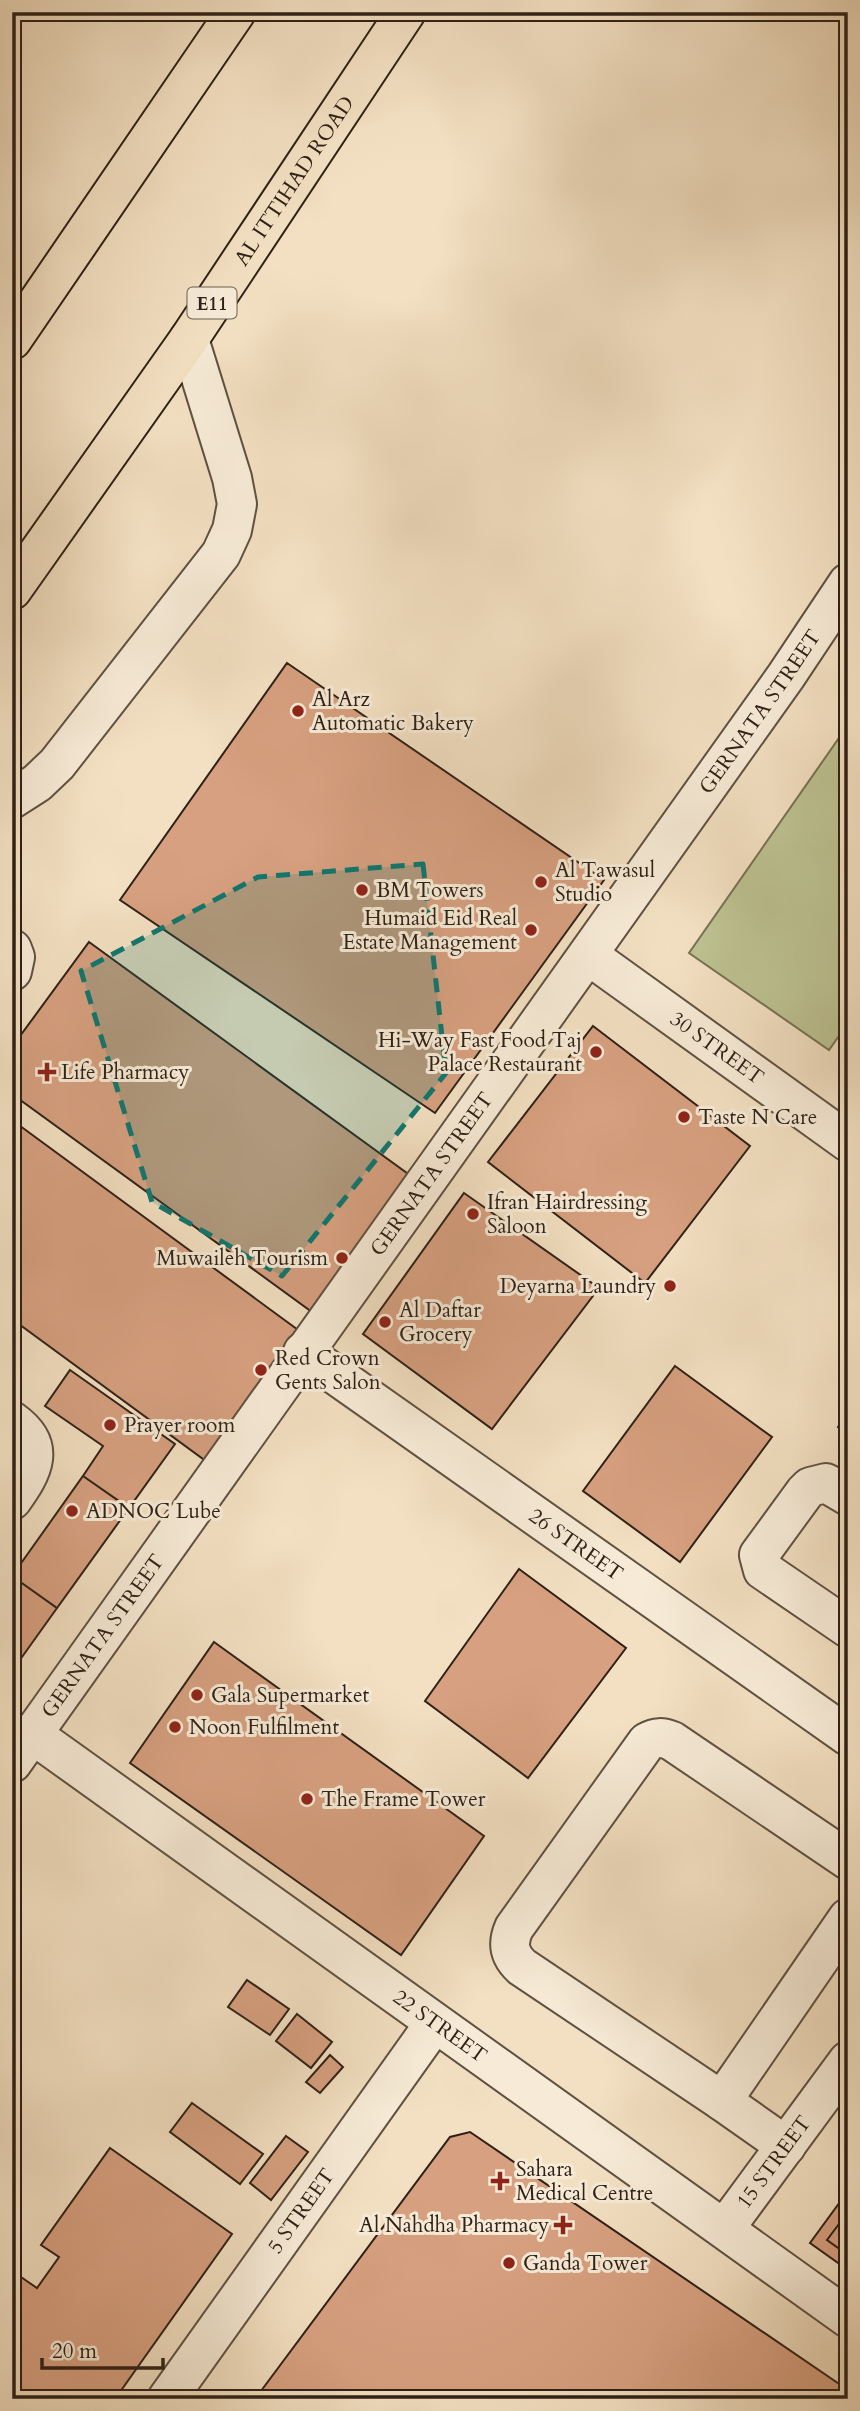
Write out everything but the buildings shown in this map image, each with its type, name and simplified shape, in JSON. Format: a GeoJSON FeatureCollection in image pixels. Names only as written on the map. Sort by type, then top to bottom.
{"type":"FeatureCollection","features":[{"type":"Feature","properties":{"kind":"highway"},"geometry":{"type":"LineString","coordinates":[[12,340],[236,12]]}},
{"type":"Feature","properties":{"kind":"highway","name":"AL ITTIHAD ROAD"},"geometry":{"type":"LineString","coordinates":[[12,590],[189,339],[406,12]]}},
{"type":"Feature","properties":{"kind":"street"},"geometry":{"type":"LineString","coordinates":[[12,799],[37,783],[57,764],[221,554],[232,530],[237,504],[232,478],[189,339]]}},
{"type":"Feature","properties":{"kind":"street","name":"GERNATA STREET"},"geometry":{"type":"LineString","coordinates":[[22,1749],[786,676],[848,583]]}},
{"type":"Feature","properties":{"kind":"street"},"geometry":{"type":"LineString","coordinates":[[12,948],[15,957],[12,971]]}},
{"type":"Feature","properties":{"kind":"street","name":"30 STREET"},"geometry":{"type":"LineString","coordinates":[[588,955],[848,1142]]}},
{"type":"Feature","properties":{"kind":"street","name":"26 STREET"},"geometry":{"type":"LineString","coordinates":[[303,1352],[848,1736]]}},
{"type":"Feature","properties":{"kind":"street"},"geometry":{"type":"LineString","coordinates":[[12,1420],[23,1428],[29,1438],[34,1461],[12,1500]]}},
{"type":"Feature","properties":{"kind":"street"},"geometry":{"type":"LineString","coordinates":[[848,1496],[826,1483],[810,1487],[759,1555],[763,1570],[848,1628]]}},
{"type":"Feature","properties":{"kind":"street"},"geometry":{"type":"LineString","coordinates":[[786,2146],[522,1967],[513,1960],[509,1950],[510,1938],[514,1928],[647,1742],[655,1738],[672,1741],[848,1860]]}},
{"type":"Feature","properties":{"kind":"street","name":"22 STREET"},"geometry":{"type":"LineString","coordinates":[[22,1749],[434,2024],[725,2228],[848,2318]]}},
{"type":"Feature","properties":{"kind":"street"},"geometry":{"type":"LineString","coordinates":[[722,2101],[848,1918]]}},
{"type":"Feature","properties":{"kind":"street","name":"5 STREET"},"geometry":{"type":"LineString","coordinates":[[167,2399],[434,2024]]}},
{"type":"Feature","properties":{"kind":"street","name":"15 STREET"},"geometry":{"type":"LineString","coordinates":[[725,2228],[848,2061]]}},
{"type":"Feature","properties":{"kind":"highlighted area"},"geometry":{"type":"Polygon","coordinates":[[[423,864],[446,1073],[282,1276],[152,1202],[81,971],[258,877],[423,864]]]}},
{"type":"Feature","properties":{"kind":"green space"},"geometry":{"type":"Polygon","coordinates":[[[848,725],[848,1023],[829,1050],[689,953],[848,725]]]}},
{"type":"Feature","properties":{"kind":"place","name":"Al Arz Automatic Bakery"},"geometry":{"type":"Point","coordinates":[298,711]}},
{"type":"Feature","properties":{"kind":"place","name":"Al Tawasul Studio"},"geometry":{"type":"Point","coordinates":[541,882]}},
{"type":"Feature","properties":{"kind":"place","name":"BM Towers"},"geometry":{"type":"Point","coordinates":[362,890]}},
{"type":"Feature","properties":{"kind":"place","name":"Humaid Eid Real Estate Management"},"geometry":{"type":"Point","coordinates":[531,930]}},
{"type":"Feature","properties":{"kind":"place","name":"Hi-Way Fast Food Taj Palace Restaurant"},"geometry":{"type":"Point","coordinates":[596,1052]}},
{"type":"Feature","properties":{"kind":"place","name":"Life Pharmacy"},"geometry":{"type":"Point","coordinates":[47,1072]}},
{"type":"Feature","properties":{"kind":"place","name":"Taste N Care"},"geometry":{"type":"Point","coordinates":[684,1117]}},
{"type":"Feature","properties":{"kind":"place","name":"Ifran Hairdressing Saloon"},"geometry":{"type":"Point","coordinates":[473,1214]}},
{"type":"Feature","properties":{"kind":"place","name":"Muwaileh Tourism"},"geometry":{"type":"Point","coordinates":[342,1258]}},
{"type":"Feature","properties":{"kind":"place","name":"Deyarna Laundry"},"geometry":{"type":"Point","coordinates":[670,1286]}},
{"type":"Feature","properties":{"kind":"place","name":"Al Daftar Grocery"},"geometry":{"type":"Point","coordinates":[385,1322]}},
{"type":"Feature","properties":{"kind":"place","name":"Red Crown Gents Salon"},"geometry":{"type":"Point","coordinates":[261,1370]}},
{"type":"Feature","properties":{"kind":"place","name":"Prayer room"},"geometry":{"type":"Point","coordinates":[110,1425]}},
{"type":"Feature","properties":{"kind":"place","name":"ADNOC Lube"},"geometry":{"type":"Point","coordinates":[72,1511]}},
{"type":"Feature","properties":{"kind":"place","name":"Gala Supermarket"},"geometry":{"type":"Point","coordinates":[197,1695]}},
{"type":"Feature","properties":{"kind":"place","name":"Noon Fulfilment"},"geometry":{"type":"Point","coordinates":[175,1727]}},
{"type":"Feature","properties":{"kind":"place","name":"The Frame Tower"},"geometry":{"type":"Point","coordinates":[307,1799]}},
{"type":"Feature","properties":{"kind":"place","name":"Sahara Medical Centre"},"geometry":{"type":"Point","coordinates":[500,2181]}},
{"type":"Feature","properties":{"kind":"place","name":"Al Nahdha Pharmacy"},"geometry":{"type":"Point","coordinates":[563,2225]}},
{"type":"Feature","properties":{"kind":"place","name":"Ganda Tower"},"geometry":{"type":"Point","coordinates":[509,2263]}}]}
